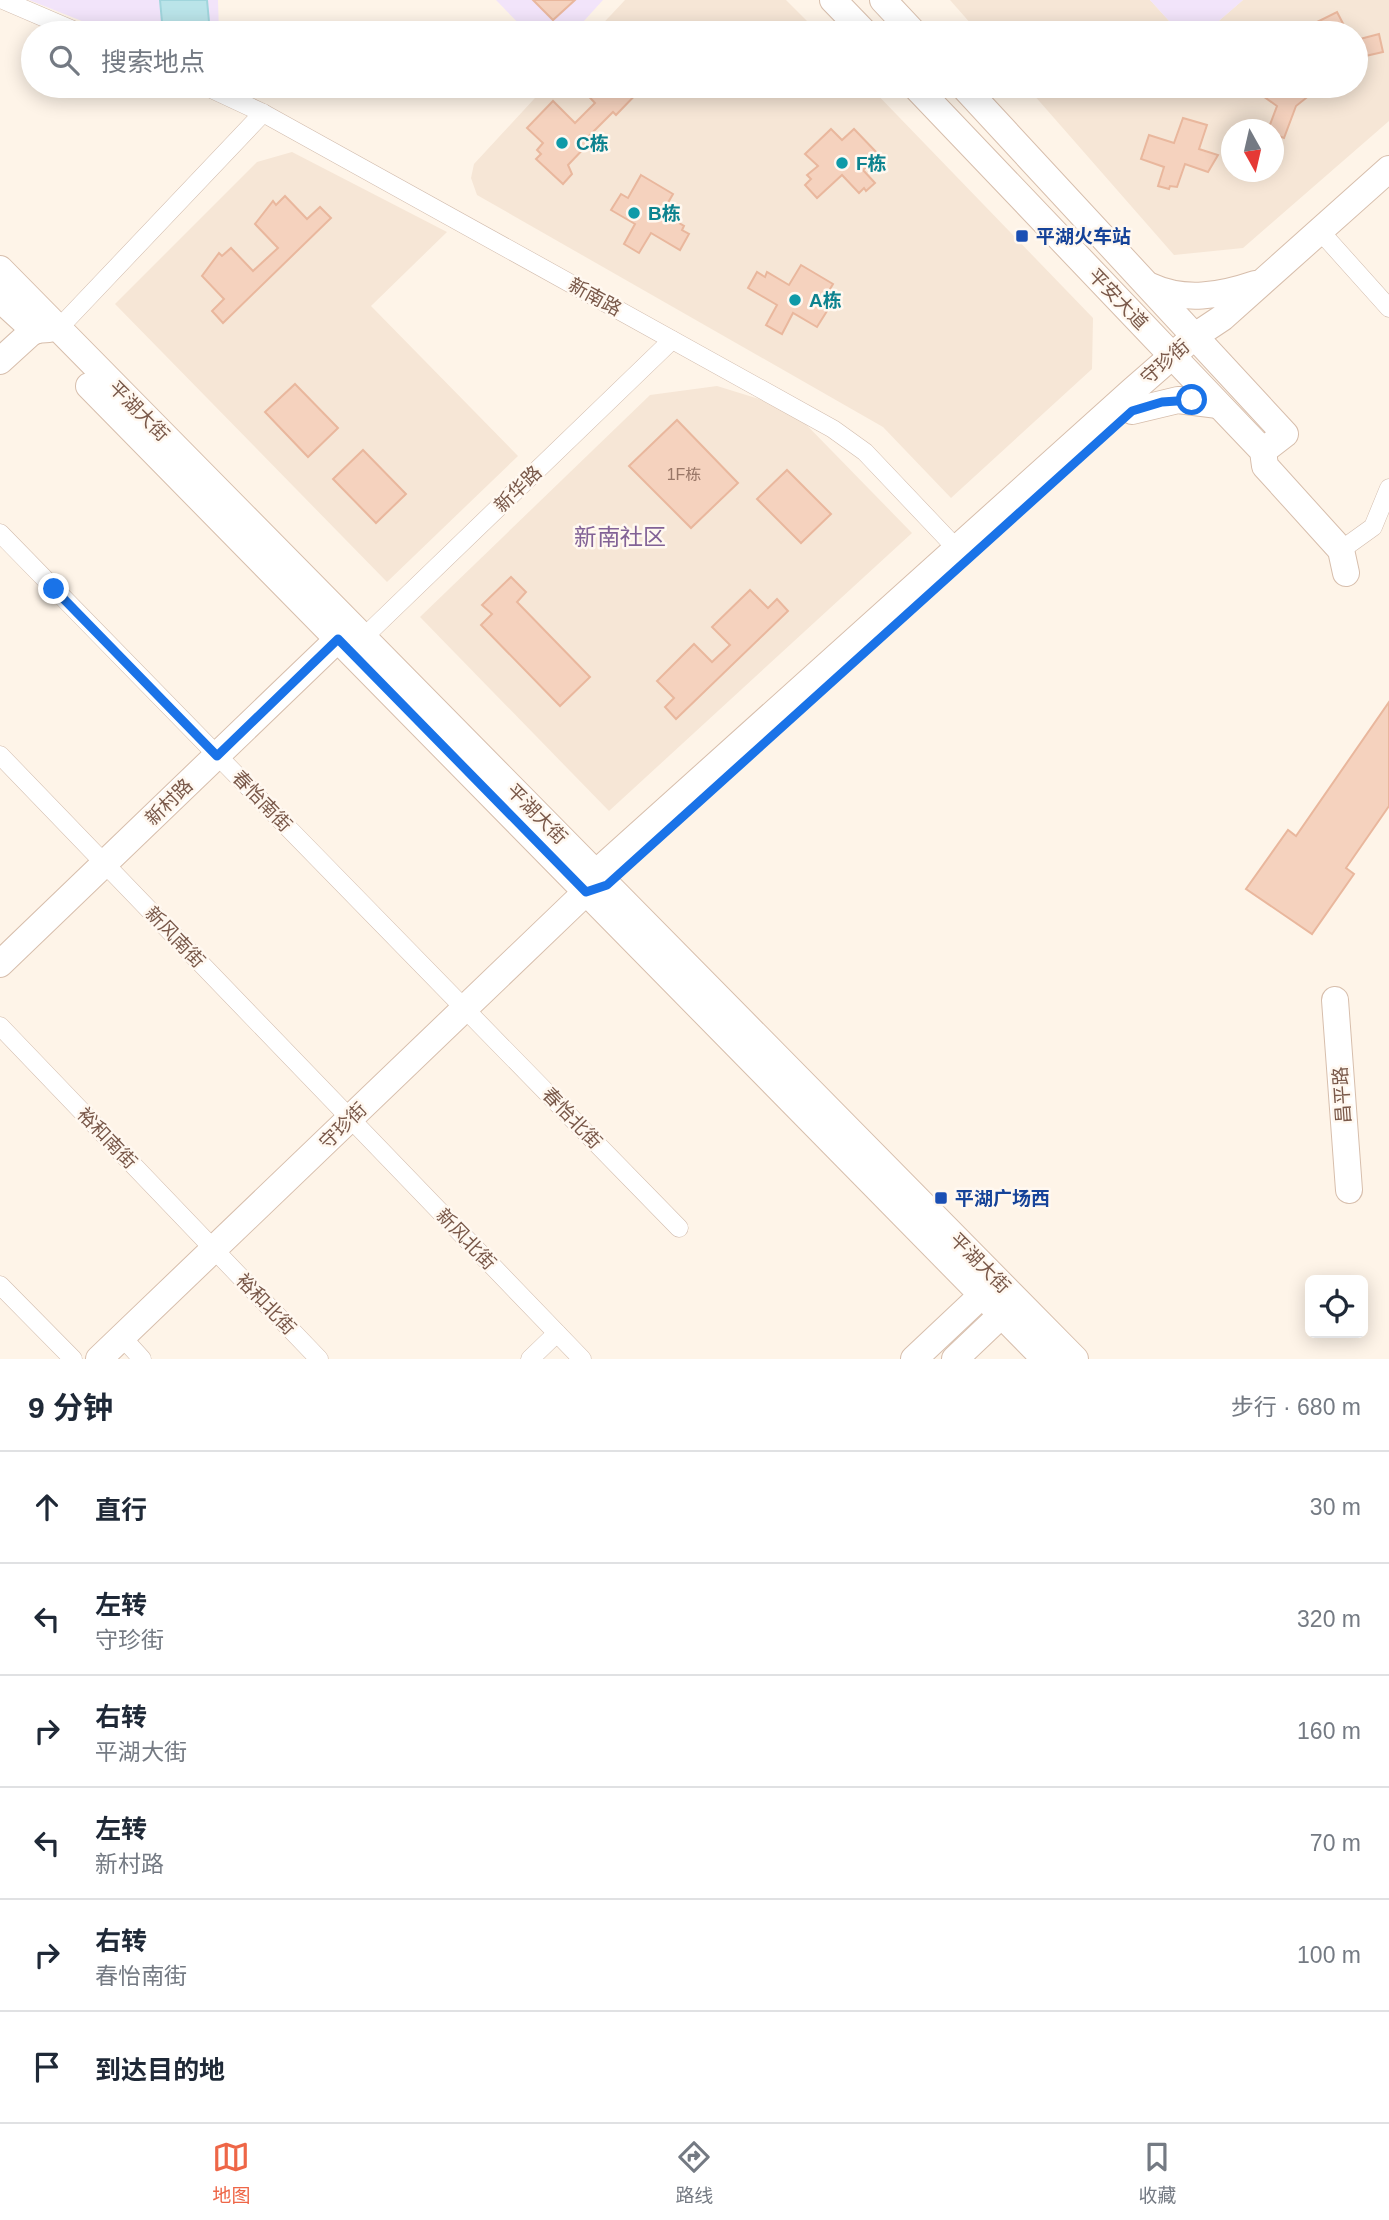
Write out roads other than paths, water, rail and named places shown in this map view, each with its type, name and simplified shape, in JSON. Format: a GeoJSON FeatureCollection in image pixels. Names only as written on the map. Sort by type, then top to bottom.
{"type":"FeatureCollection","features":[{"type":"Feature","properties":{"kind":"street"},"geometry":{"type":"LineString","coordinates":[[3,0],[52,21]]}},
{"type":"Feature","properties":{"kind":"street"},"geometry":{"type":"LineString","coordinates":[[833,0],[853,21]]}},
{"type":"Feature","properties":{"kind":"street"},"geometry":{"type":"LineString","coordinates":[[883,0],[903,21]]}},
{"type":"Feature","properties":{"kind":"street","name":"新南路"},"geometry":{"type":"LineString","coordinates":[[231,98],[263,113],[834,429],[865,452],[957,549]]}},
{"type":"Feature","properties":{"kind":"street","name":"平安大道"},"geometry":{"type":"LineString","coordinates":[[926,98],[1263,451],[1265,466],[1343,561]]}},
{"type":"Feature","properties":{"kind":"street","name":"平安大道"},"geometry":{"type":"LineString","coordinates":[[973,98],[1285,434],[1263,451]]}},
{"type":"Feature","properties":{"kind":"street"},"geometry":{"type":"LineString","coordinates":[[0,361],[46,330],[263,113]]}},
{"type":"Feature","properties":{"kind":"street","name":"守珍街"},"geometry":{"type":"LineString","coordinates":[[596,884],[1389,169]]}},
{"type":"Feature","properties":{"kind":"street"},"geometry":{"type":"LineString","coordinates":[[1320,231],[1389,307]]}},
{"type":"Feature","properties":{"kind":"street","name":"平湖大街"},"geometry":{"type":"LineString","coordinates":[[0,269],[46,330],[596,884],[1009,1307],[1075,1359]]}},
{"type":"Feature","properties":{"kind":"street"},"geometry":{"type":"LineString","coordinates":[[1148,285],[1166,293],[1208,296],[1264,281]]}},
{"type":"Feature","properties":{"kind":"street","name":"平湖大街"},"geometry":{"type":"LineString","coordinates":[[0,299],[46,330]]}},
{"type":"Feature","properties":{"kind":"street"},"geometry":{"type":"LineString","coordinates":[[1130,312],[1139,339],[1141,356],[1132,401],[1178,400],[1219,405]]}},
{"type":"Feature","properties":{"kind":"street","name":"新华路"},"geometry":{"type":"LineString","coordinates":[[351,639],[673,340]]}},
{"type":"Feature","properties":{"kind":"street","name":"守珍街"},"geometry":{"type":"LineString","coordinates":[[99,1359],[596,884],[957,549],[1132,401]]}},
{"type":"Feature","properties":{"kind":"street"},"geometry":{"type":"LineString","coordinates":[[1343,561],[1373,527],[1389,488]]}},
{"type":"Feature","properties":{"kind":"street","name":"春怡南街"},"geometry":{"type":"LineString","coordinates":[[0,533],[465,1009]]}},
{"type":"Feature","properties":{"kind":"street","name":"新村路"},"geometry":{"type":"LineString","coordinates":[[0,964],[217,756],[351,639]]}},
{"type":"Feature","properties":{"kind":"street","name":"新风南街"},"geometry":{"type":"LineString","coordinates":[[0,755],[350,1119]]}},
{"type":"Feature","properties":{"kind":"street","name":"平湖大街"},"geometry":{"type":"LineString","coordinates":[[596,884],[982,1295],[1009,1307],[1045,1359]]}},
{"type":"Feature","properties":{"kind":"street","name":"昌平路"},"geometry":{"type":"LineString","coordinates":[[1335,1000],[1349,1190]]}},
{"type":"Feature","properties":{"kind":"street","name":"春怡北街"},"geometry":{"type":"LineString","coordinates":[[465,1009],[679,1228]]}},
{"type":"Feature","properties":{"kind":"street","name":"裕和南街"},"geometry":{"type":"LineString","coordinates":[[0,1026],[214,1249]]}},
{"type":"Feature","properties":{"kind":"street","name":"新风北街"},"geometry":{"type":"LineString","coordinates":[[350,1119],[582,1359]]}},
{"type":"Feature","properties":{"kind":"street","name":"裕和北街"},"geometry":{"type":"LineString","coordinates":[[214,1249],[319,1359]]}},
{"type":"Feature","properties":{"kind":"street"},"geometry":{"type":"LineString","coordinates":[[0,1285],[73,1359]]}},
{"type":"Feature","properties":{"kind":"street"},"geometry":{"type":"LineString","coordinates":[[914,1359],[982,1295]]}},
{"type":"Feature","properties":{"kind":"street"},"geometry":{"type":"LineString","coordinates":[[955,1359],[1009,1307]]}},
{"type":"Feature","properties":{"kind":"street"},"geometry":{"type":"LineString","coordinates":[[530,1359],[557,1333]]}},
{"type":"Feature","properties":{"kind":"street"},"geometry":{"type":"LineString","coordinates":[[122,1337],[142,1359]]}},
{"type":"Feature","properties":{"kind":"water"},"geometry":{"type":"Polygon","coordinates":[[[160,0],[207,0],[209,21],[162,21],[160,0]]]}},
{"type":"Feature","properties":{"kind":"place","name":"C栋"},"geometry":{"type":"Point","coordinates":[562,143]}},
{"type":"Feature","properties":{"kind":"place","name":"F栋"},"geometry":{"type":"Point","coordinates":[842,163]}},
{"type":"Feature","properties":{"kind":"place","name":"B栋"},"geometry":{"type":"Point","coordinates":[634,213]}},
{"type":"Feature","properties":{"kind":"place","name":"平湖火车站"},"geometry":{"type":"Point","coordinates":[1022,236]}},
{"type":"Feature","properties":{"kind":"place","name":"A栋"},"geometry":{"type":"Point","coordinates":[795,300]}},
{"type":"Feature","properties":{"kind":"place","name":"平湖广场西"},"geometry":{"type":"Point","coordinates":[941,1198]}},
{"type":"Feature","properties":{"kind":"district","name":"新南社区"},"geometry":{"type":"Point","coordinates":[620,537]}}]}
